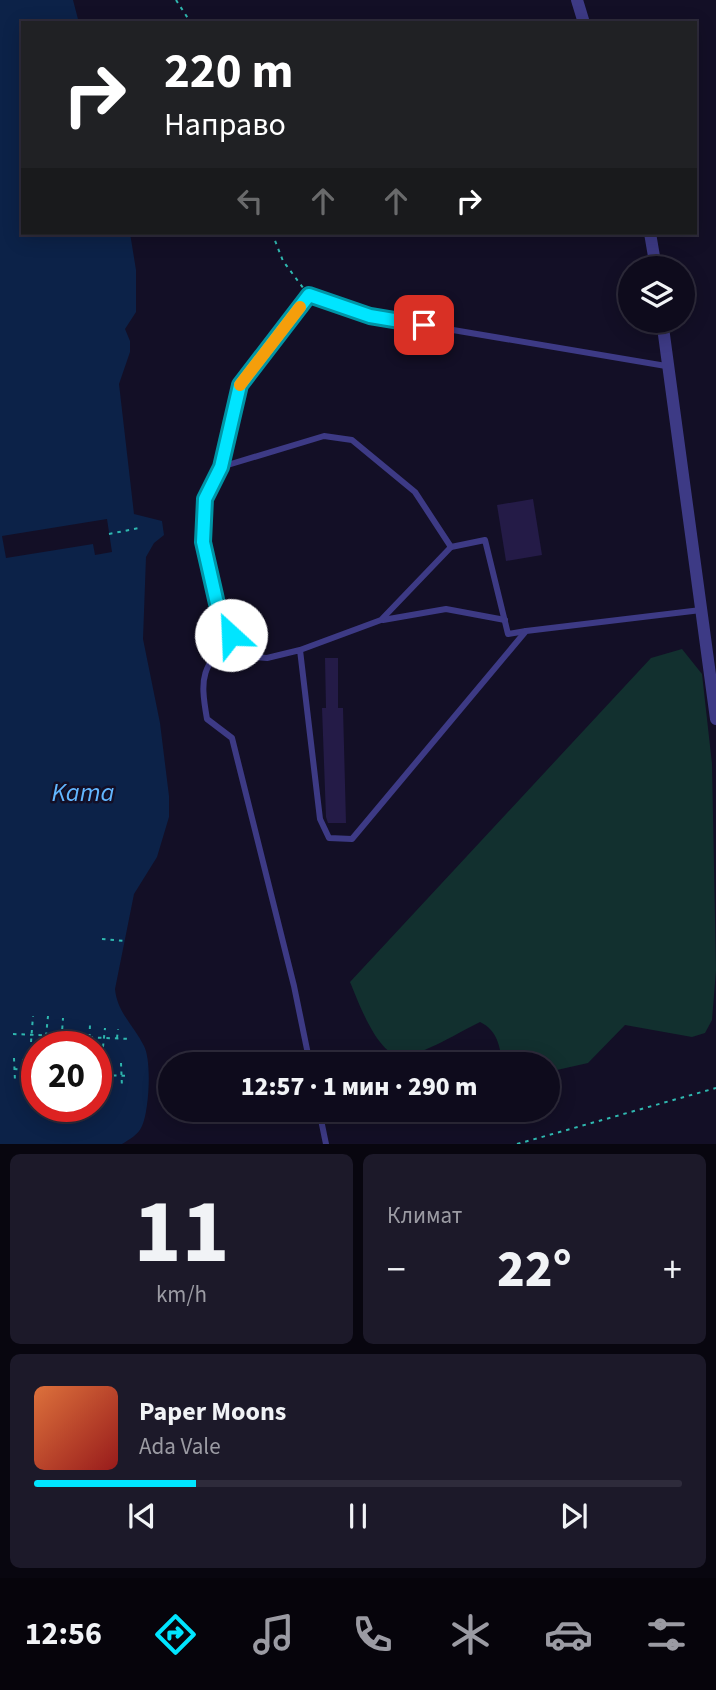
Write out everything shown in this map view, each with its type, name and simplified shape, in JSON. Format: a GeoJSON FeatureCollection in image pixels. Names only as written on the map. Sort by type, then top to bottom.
{"type":"FeatureCollection","features":[{"type":"Feature","properties":{"kind":"street"},"geometry":{"type":"LineString","coordinates":[[577,0],[583,21]]}},
{"type":"Feature","properties":{"kind":"street"},"geometry":{"type":"LineString","coordinates":[[650,235],[654,256]]}},
{"type":"Feature","properties":{"kind":"street"},"geometry":{"type":"LineString","coordinates":[[663,333],[716,719]]}},
{"type":"Feature","properties":{"kind":"lane"},"geometry":{"type":"LineString","coordinates":[[505,620],[446,609],[381,620],[300,650],[267,658],[242,656],[218,608],[203,542],[205,499],[221,467],[240,385],[309,295],[370,316],[666,366]]}},
{"type":"Feature","properties":{"kind":"lane"},"geometry":{"type":"LineString","coordinates":[[221,467],[324,436],[352,440],[415,492],[451,547]]}},
{"type":"Feature","properties":{"kind":"lane"},"geometry":{"type":"LineString","coordinates":[[381,620],[451,547],[485,540],[508,634],[701,610]]}},
{"type":"Feature","properties":{"kind":"lane"},"geometry":{"type":"LineString","coordinates":[[300,650],[320,820],[329,838],[352,839],[526,631]]}},
{"type":"Feature","properties":{"kind":"lane"},"geometry":{"type":"LineString","coordinates":[[231,635],[206,665],[202,691],[205,709],[207,719],[232,738],[307,1052]]}},
{"type":"Feature","properties":{"kind":"lane"},"geometry":{"type":"LineString","coordinates":[[321,1122],[326,1144]]}},
{"type":"Feature","properties":{"kind":"path"},"geometry":{"type":"LineString","coordinates":[[176,0],[190,21]]}},
{"type":"Feature","properties":{"kind":"path"},"geometry":{"type":"LineString","coordinates":[[273,235],[283,261],[309,295]]}},
{"type":"Feature","properties":{"kind":"path"},"geometry":{"type":"LineString","coordinates":[[109,534],[139,528]]}},
{"type":"Feature","properties":{"kind":"path"},"geometry":{"type":"LineString","coordinates":[[102,939],[124,941]]}},
{"type":"Feature","properties":{"kind":"path"},"geometry":{"type":"LineString","coordinates":[[32,1031],[33,1016]]}},
{"type":"Feature","properties":{"kind":"path"},"geometry":{"type":"LineString","coordinates":[[47,1031],[48,1016]]}},
{"type":"Feature","properties":{"kind":"path"},"geometry":{"type":"LineString","coordinates":[[62,1031],[63,1018]]}},
{"type":"Feature","properties":{"kind":"path"},"geometry":{"type":"LineString","coordinates":[[90,1025],[90,1031]]}},
{"type":"Feature","properties":{"kind":"path"},"geometry":{"type":"LineString","coordinates":[[117,1039],[118,1029]]}},
{"type":"Feature","properties":{"kind":"path"},"geometry":{"type":"LineString","coordinates":[[13,1034],[21,1034]]}},
{"type":"Feature","properties":{"kind":"path"},"geometry":{"type":"LineString","coordinates":[[112,1039],[130,1039]]}},
{"type":"Feature","properties":{"kind":"path"},"geometry":{"type":"LineString","coordinates":[[14,1058],[15,1081]]}},
{"type":"Feature","properties":{"kind":"path"},"geometry":{"type":"LineString","coordinates":[[121,1063],[122,1087]]}},
{"type":"Feature","properties":{"kind":"path"},"geometry":{"type":"LineString","coordinates":[[14,1069],[21,1070]]}},
{"type":"Feature","properties":{"kind":"path"},"geometry":{"type":"LineString","coordinates":[[112,1076],[130,1076]]}},
{"type":"Feature","properties":{"kind":"path"},"geometry":{"type":"LineString","coordinates":[[517,1144],[716,1088]]}},
{"type":"Feature","properties":{"kind":"green space"},"geometry":{"type":"Polygon","coordinates":[[[682,649],[702,674],[712,764],[716,970],[712,1020],[705,1033],[692,1037],[625,1025],[588,1063],[560,1069],[560,1052],[500,1052],[494,1034],[480,1022],[420,1052],[391,1052],[376,1037],[350,982],[651,658],[682,649]]]}},
{"type":"Feature","properties":{"kind":"water","name":"Kama"},"geometry":{"type":"Polygon","coordinates":[[[0,0],[73,0],[78,21],[21,21],[21,235],[130,235],[136,270],[136,312],[125,329],[130,341],[130,352],[119,384],[134,514],[162,521],[164,535],[154,543],[146,557],[143,639],[160,723],[169,817],[157,857],[134,894],[115,989],[122,1012],[144,1046],[148,1063],[146,1109],[142,1126],[122,1144],[0,1144],[0,0]]]}},
{"type":"Feature","properties":{"kind":"pier"},"geometry":{"type":"Polygon","coordinates":[[[107,519],[112,552],[95,555],[93,544],[6,558],[2,536],[107,519]]]}},
{"type":"Feature","properties":{"kind":"building"},"geometry":{"type":"Polygon","coordinates":[[[533,499],[542,555],[506,561],[497,505],[533,499]]]}},
{"type":"Feature","properties":{"kind":"building"},"geometry":{"type":"Polygon","coordinates":[[[325,658],[338,658],[338,708],[343,708],[346,823],[328,823],[326,817],[322,708],[326,708],[325,658]]]}},
{"type":"Feature","properties":{"kind":"slow traffic"},"geometry":{"type":"LineString","coordinates":[[240,385],[300,307]]}},
{"type":"Feature","properties":{"kind":"route"},"geometry":{"type":"LineString","coordinates":[[231,635],[218,608],[203,542],[205,499],[221,467],[240,385],[309,295],[370,316],[424,325]]}}]}
